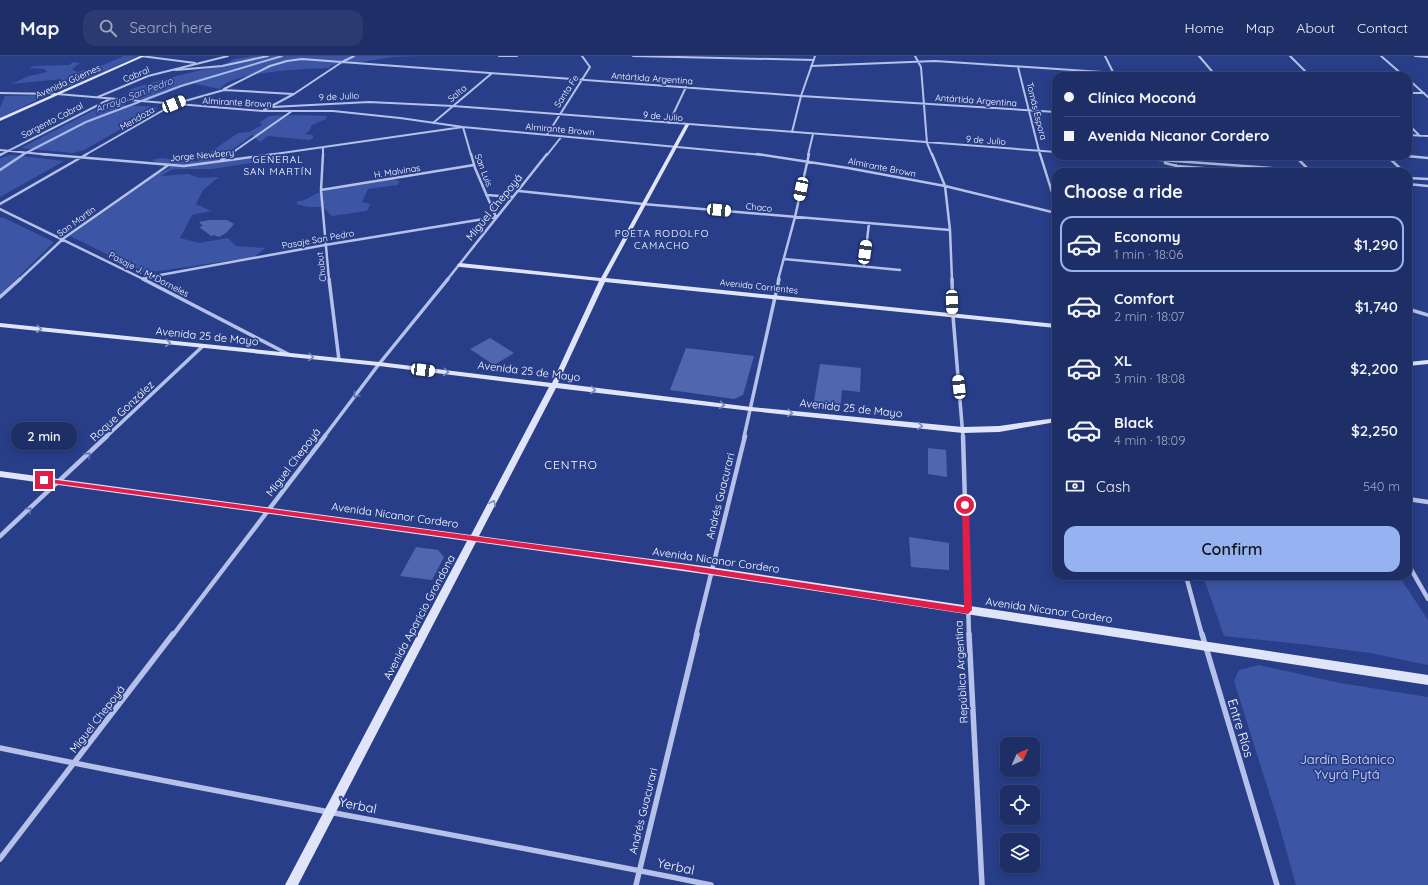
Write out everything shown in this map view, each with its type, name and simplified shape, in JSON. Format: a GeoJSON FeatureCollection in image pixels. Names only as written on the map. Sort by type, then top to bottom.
{"type":"FeatureCollection","features":[{"type":"Feature","properties":{"kind":"main road","name":"Avenida Güemes"},"geometry":{"type":"LineString","coordinates":[[0,120],[142,56]]}},
{"type":"Feature","properties":{"kind":"main road","name":"Avenida Aparicio Grondona"},"geometry":{"type":"LineString","coordinates":[[291,885],[475,538],[554,385],[603,279],[687,124]]}},
{"type":"Feature","properties":{"kind":"main road","name":"Avenida Corrientes"},"geometry":{"type":"LineString","coordinates":[[460,265],[1052,326]]}},
{"type":"Feature","properties":{"kind":"main road","name":"Avenida 25 de Mayo"},"geometry":{"type":"LineString","coordinates":[[0,325],[379,364],[752,409],[963,430],[999,429],[1052,421]]}},
{"type":"Feature","properties":{"kind":"main road"},"geometry":{"type":"LineString","coordinates":[[1412,364],[1428,362]]}},
{"type":"Feature","properties":{"kind":"main road","name":"Avenida Nicanor Cordero"},"geometry":{"type":"LineString","coordinates":[[0,474],[711,571],[1428,680]]}},
{"type":"Feature","properties":{"kind":"street"},"geometry":{"type":"LineString","coordinates":[[142,56],[198,63]]}},
{"type":"Feature","properties":{"kind":"street","name":"Cabral"},"geometry":{"type":"LineString","coordinates":[[98,98],[148,76],[228,56]]}},
{"type":"Feature","properties":{"kind":"street"},"geometry":{"type":"LineString","coordinates":[[166,71],[222,67],[268,56]]}},
{"type":"Feature","properties":{"kind":"street"},"geometry":{"type":"LineString","coordinates":[[262,111],[294,94],[342,62],[354,56]]}},
{"type":"Feature","properties":{"kind":"street"},"geometry":{"type":"LineString","coordinates":[[499,56],[517,56]]}},
{"type":"Feature","properties":{"kind":"street","name":"Santa Fe"},"geometry":{"type":"LineString","coordinates":[[547,135],[590,67],[582,56]]}},
{"type":"Feature","properties":{"kind":"street"},"geometry":{"type":"LineString","coordinates":[[633,56],[814,60]]}},
{"type":"Feature","properties":{"kind":"street"},"geometry":{"type":"LineString","coordinates":[[792,132],[801,96],[815,56]]}},
{"type":"Feature","properties":{"kind":"street"},"geometry":{"type":"LineString","coordinates":[[915,56],[919,61]]}},
{"type":"Feature","properties":{"kind":"street"},"geometry":{"type":"LineString","coordinates":[[1105,56],[1113,72]]}},
{"type":"Feature","properties":{"kind":"street"},"geometry":{"type":"LineString","coordinates":[[1199,56],[1213,72]]}},
{"type":"Feature","properties":{"kind":"street"},"geometry":{"type":"LineString","coordinates":[[1290,56],[1306,72]]}},
{"type":"Feature","properties":{"kind":"street"},"geometry":{"type":"LineString","coordinates":[[1381,56],[1399,72]]}},
{"type":"Feature","properties":{"kind":"street"},"geometry":{"type":"LineString","coordinates":[[1415,56],[1428,57]]}},
{"type":"Feature","properties":{"kind":"street","name":"Antártida Argentina"},"geometry":{"type":"LineString","coordinates":[[224,90],[270,66],[287,61],[302,59],[801,96],[1052,112]]}},
{"type":"Feature","properties":{"kind":"street"},"geometry":{"type":"LineString","coordinates":[[811,66],[919,61],[954,61],[1097,72]]}},
{"type":"Feature","properties":{"kind":"street","name":"República Argentina"},"geometry":{"type":"LineString","coordinates":[[919,61],[927,143],[945,186],[950,230],[953,316],[963,430],[968,610],[982,885]]}},
{"type":"Feature","properties":{"kind":"street","name":"Tomás Espora"},"geometry":{"type":"LineString","coordinates":[[1018,67],[1039,151],[1052,192]]}},
{"type":"Feature","properties":{"kind":"street","name":"Salta"},"geometry":{"type":"LineString","coordinates":[[433,123],[491,73]]}},
{"type":"Feature","properties":{"kind":"street"},"geometry":{"type":"LineString","coordinates":[[1412,83],[1424,94]]}},
{"type":"Feature","properties":{"kind":"street"},"geometry":{"type":"LineString","coordinates":[[669,123],[686,87]]}},
{"type":"Feature","properties":{"kind":"street","name":"Mendoza"},"geometry":{"type":"LineString","coordinates":[[0,204],[174,104],[224,90],[294,94]]}},
{"type":"Feature","properties":{"kind":"street"},"geometry":{"type":"LineString","coordinates":[[1412,92],[1428,95]]}},
{"type":"Feature","properties":{"kind":"street","name":"Almirante Brown"},"geometry":{"type":"LineString","coordinates":[[0,93],[58,94],[262,111],[333,111],[400,118],[463,127],[743,152],[807,161],[945,186],[1052,212]]}},
{"type":"Feature","properties":{"kind":"street","name":"Sargento Cabral"},"geometry":{"type":"LineString","coordinates":[[0,155],[111,99]]}},
{"type":"Feature","properties":{"kind":"street","name":"9 de Julio"},"geometry":{"type":"LineString","coordinates":[[269,107],[369,102],[453,106],[1052,152]]}},
{"type":"Feature","properties":{"kind":"street"},"geometry":{"type":"LineString","coordinates":[[219,162],[292,111]]}},
{"type":"Feature","properties":{"kind":"street","name":"Jorge Newbery"},"geometry":{"type":"LineString","coordinates":[[8,151],[184,166],[322,148],[463,127]]}},
{"type":"Feature","properties":{"kind":"street","name":"San Luis"},"geometry":{"type":"LineString","coordinates":[[463,127],[474,165],[496,217]]}},
{"type":"Feature","properties":{"kind":"street"},"geometry":{"type":"LineString","coordinates":[[1412,128],[1420,136]]}},
{"type":"Feature","properties":{"kind":"street","name":"Andrés Guacurari"},"geometry":{"type":"LineString","coordinates":[[636,885],[711,571],[752,409],[774,296],[795,217],[814,134]]}},
{"type":"Feature","properties":{"kind":"street"},"geometry":{"type":"LineString","coordinates":[[1412,135],[1428,136]]}},
{"type":"Feature","properties":{"kind":"street","name":"Miguel Chepoyá"},"geometry":{"type":"LineString","coordinates":[[0,859],[75,764],[379,364],[460,265],[496,217],[520,190],[562,136]]}},
{"type":"Feature","properties":{"kind":"street","name":"Chubut"},"geometry":{"type":"LineString","coordinates":[[322,148],[321,190],[325,244],[339,360]]}},
{"type":"Feature","properties":{"kind":"street"},"geometry":{"type":"LineString","coordinates":[[0,150],[8,151]]}},
{"type":"Feature","properties":{"kind":"street"},"geometry":{"type":"LineString","coordinates":[[1412,156],[1428,158]]}},
{"type":"Feature","properties":{"kind":"street"},"geometry":{"type":"LineString","coordinates":[[1156,160],[1269,168]]}},
{"type":"Feature","properties":{"kind":"street"},"geometry":{"type":"LineString","coordinates":[[1156,160],[1177,166],[1202,168]]}},
{"type":"Feature","properties":{"kind":"street"},"geometry":{"type":"LineString","coordinates":[[1299,160],[1307,168]]}},
{"type":"Feature","properties":{"kind":"street"},"geometry":{"type":"LineString","coordinates":[[1391,160],[1400,168]]}},
{"type":"Feature","properties":{"kind":"street"},"geometry":{"type":"LineString","coordinates":[[1174,161],[1177,166]]}},
{"type":"Feature","properties":{"kind":"street","name":"San Martín"},"geometry":{"type":"LineString","coordinates":[[0,297],[64,238],[168,165]]}},
{"type":"Feature","properties":{"kind":"street","name":"H. Malvinas"},"geometry":{"type":"LineString","coordinates":[[321,190],[474,165]]}},
{"type":"Feature","properties":{"kind":"street"},"geometry":{"type":"LineString","coordinates":[[1412,177],[1428,179]]}},
{"type":"Feature","properties":{"kind":"street"},"geometry":{"type":"LineString","coordinates":[[1412,184],[1428,186]]}},
{"type":"Feature","properties":{"kind":"street","name":"Chaco"},"geometry":{"type":"LineString","coordinates":[[520,190],[643,204],[950,230]]}},
{"type":"Feature","properties":{"kind":"street"},"geometry":{"type":"LineString","coordinates":[[486,195],[513,197]]}},
{"type":"Feature","properties":{"kind":"street","name":"Pasaje J. M. Dorneles"},"geometry":{"type":"LineString","coordinates":[[0,209],[64,238],[144,278],[290,355]]}},
{"type":"Feature","properties":{"kind":"street","name":"Pasaje San Pedro"},"geometry":{"type":"LineString","coordinates":[[144,278],[325,244],[496,217]]}},
{"type":"Feature","properties":{"kind":"street"},"geometry":{"type":"LineString","coordinates":[[864,266],[869,223]]}},
{"type":"Feature","properties":{"kind":"street"},"geometry":{"type":"LineString","coordinates":[[784,259],[900,270]]}},
{"type":"Feature","properties":{"kind":"street"},"geometry":{"type":"LineString","coordinates":[[1412,310],[1428,315]]}},
{"type":"Feature","properties":{"kind":"street","name":"Roque González"},"geometry":{"type":"LineString","coordinates":[[0,536],[203,346]]}},
{"type":"Feature","properties":{"kind":"street"},"geometry":{"type":"LineString","coordinates":[[1412,500],[1428,502]]}},
{"type":"Feature","properties":{"kind":"street"},"geometry":{"type":"LineString","coordinates":[[1412,571],[1428,598]]}},
{"type":"Feature","properties":{"kind":"street","name":"Entre Ríos"},"geometry":{"type":"LineString","coordinates":[[1187,580],[1205,646],[1277,885]]}},
{"type":"Feature","properties":{"kind":"street","name":"Yerbal"},"geometry":{"type":"LineString","coordinates":[[0,748],[75,764],[640,870],[711,885]]}},
{"type":"Feature","properties":{"kind":"green space"},"geometry":{"type":"Polygon","coordinates":[[[124,56],[138,56],[71,86],[60,84],[58,82],[62,79],[11,84],[29,76],[47,72],[45,69],[29,68],[33,66],[69,65],[73,62],[80,63],[72,69],[77,72],[103,65],[124,56]]]}},
{"type":"Feature","properties":{"kind":"green space"},"geometry":{"type":"Polygon","coordinates":[[[253,56],[420,56],[393,57],[354,63],[342,62],[330,66],[329,68],[271,72],[239,78],[227,83],[220,89],[191,83],[149,100],[140,99],[139,95],[127,93],[131,89],[161,80],[225,64],[234,59],[253,56]]]}},
{"type":"Feature","properties":{"kind":"green space"},"geometry":{"type":"Polygon","coordinates":[[[47,95],[0,118],[0,108],[5,96],[47,95]]]}},
{"type":"Feature","properties":{"kind":"green space"},"geometry":{"type":"Polygon","coordinates":[[[111,104],[156,107],[156,109],[84,150],[73,153],[21,148],[104,105],[111,104]]]}},
{"type":"Feature","properties":{"kind":"green space"},"geometry":{"type":"Polygon","coordinates":[[[269,116],[327,116],[326,119],[312,125],[309,131],[305,134],[313,135],[313,138],[309,140],[268,136],[260,142],[252,135],[217,161],[257,159],[257,162],[212,169],[173,169],[161,176],[188,174],[200,178],[219,177],[203,190],[196,204],[211,211],[192,215],[180,238],[199,243],[228,238],[236,246],[265,248],[254,257],[145,273],[70,236],[155,175],[170,168],[152,160],[160,158],[197,161],[238,133],[249,132],[262,125],[260,122],[269,116]]]}},
{"type":"Feature","properties":{"kind":"green space"},"geometry":{"type":"Polygon","coordinates":[[[11,155],[64,161],[0,197],[0,158],[11,155]]]}},
{"type":"Feature","properties":{"kind":"green space"},"geometry":{"type":"Polygon","coordinates":[[[392,179],[399,181],[398,185],[368,189],[362,202],[370,204],[367,211],[332,216],[323,207],[308,207],[296,204],[298,201],[305,200],[321,192],[347,186],[392,179]]]}},
{"type":"Feature","properties":{"kind":"green space"},"geometry":{"type":"Polygon","coordinates":[[[2,217],[54,242],[0,295],[0,218],[2,217]]]}},
{"type":"Feature","properties":{"kind":"green space"},"geometry":{"type":"Polygon","coordinates":[[[1204,580],[1402,580],[1428,620],[1428,665],[1370,653],[1224,636],[1204,580]]]}},
{"type":"Feature","properties":{"kind":"green space","name":"Jardín Botánico Yvyrá Pytá"},"geometry":{"type":"Polygon","coordinates":[[[1259,665],[1340,683],[1428,697],[1428,885],[1296,885],[1278,821],[1234,681],[1239,670],[1259,665]]]}},
{"type":"Feature","properties":{"kind":"building"},"geometry":{"type":"Polygon","coordinates":[[[209,220],[227,220],[234,224],[226,233],[219,237],[214,235],[211,236],[199,227],[203,226],[199,222],[209,220]]]}},
{"type":"Feature","properties":{"kind":"building"},"geometry":{"type":"Polygon","coordinates":[[[490,338],[514,353],[494,365],[470,349],[490,338]]]}},
{"type":"Feature","properties":{"kind":"building"},"geometry":{"type":"Polygon","coordinates":[[[686,348],[754,356],[743,395],[734,399],[670,390],[686,348]]]}},
{"type":"Feature","properties":{"kind":"building"},"geometry":{"type":"Polygon","coordinates":[[[820,364],[861,368],[860,392],[842,390],[840,411],[813,407],[820,364]]]}},
{"type":"Feature","properties":{"kind":"building"},"geometry":{"type":"Polygon","coordinates":[[[928,448],[946,450],[947,477],[928,474],[928,448]]]}},
{"type":"Feature","properties":{"kind":"building"},"geometry":{"type":"Polygon","coordinates":[[[909,537],[949,543],[949,570],[911,567],[909,537]]]}},
{"type":"Feature","properties":{"kind":"building"},"geometry":{"type":"Polygon","coordinates":[[[416,547],[438,550],[444,557],[432,580],[400,576],[416,547]]]}},
{"type":"Feature","properties":{"kind":"waterway","name":"Arroyo San Pedro"},"geometry":{"type":"LineString","coordinates":[[22,155],[86,122],[181,86],[282,56]]}},
{"type":"Feature","properties":{"kind":"waterway","name":"Arroyo San Pedro"},"geometry":{"type":"LineString","coordinates":[[0,170],[24,154]]}},
{"type":"Feature","properties":{"kind":"district","name":"GENERAL SAN MARTÍN"},"geometry":{"type":"Point","coordinates":[278,164]}},
{"type":"Feature","properties":{"kind":"district","name":"POETA RODOLFO CAMACHO"},"geometry":{"type":"Point","coordinates":[662,238]}},
{"type":"Feature","properties":{"kind":"district","name":"CENTRO"},"geometry":{"type":"Point","coordinates":[571,464]}},
{"type":"Feature","properties":{"kind":"route"},"geometry":{"type":"LineString","coordinates":[[44,480],[680,567],[968,610],[965,505]]}}]}
